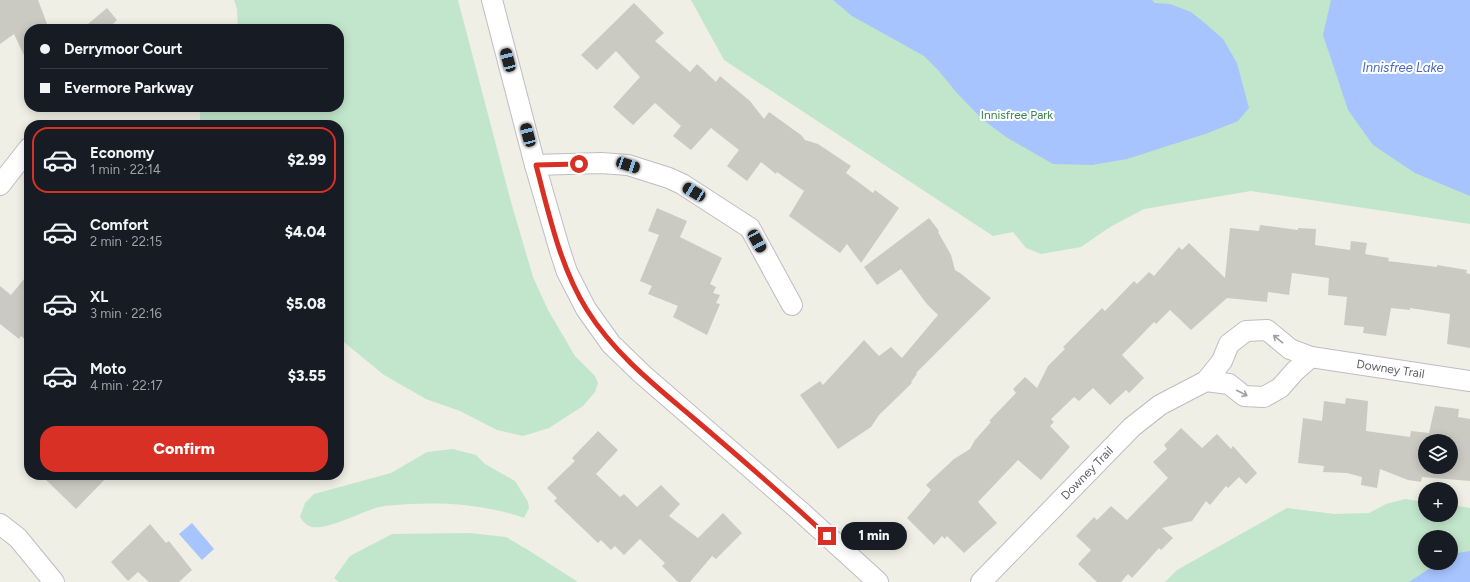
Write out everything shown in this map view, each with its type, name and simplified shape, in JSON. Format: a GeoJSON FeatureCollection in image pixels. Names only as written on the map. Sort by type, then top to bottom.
{"type":"FeatureCollection","features":[{"type":"Feature","properties":{"kind":"street"},"geometry":{"type":"LineString","coordinates":[[492,0],[560,251],[567,272],[586,309],[611,344],[642,374],[800,511],[878,582]]}},
{"type":"Feature","properties":{"kind":"street"},"geometry":{"type":"LineString","coordinates":[[0,185],[24,154]]}},
{"type":"Feature","properties":{"kind":"street"},"geometry":{"type":"LineString","coordinates":[[536,165],[601,163],[628,165],[669,178],[682,184],[750,228],[792,305]]}},
{"type":"Feature","properties":{"kind":"street","name":"Downey Trail"},"geometry":{"type":"LineString","coordinates":[[981,582],[1132,426],[1160,405],[1206,381],[1222,361],[1229,344],[1246,331],[1267,330],[1290,349],[1312,357],[1470,381]]}},
{"type":"Feature","properties":{"kind":"street"},"geometry":{"type":"LineString","coordinates":[[1206,381],[1229,384],[1244,396],[1264,397],[1280,388],[1294,371],[1312,357]]}},
{"type":"Feature","properties":{"kind":"street"},"geometry":{"type":"LineString","coordinates":[[0,524],[18,538],[54,582]]}},
{"type":"Feature","properties":{"kind":"green space"},"geometry":{"type":"Polygon","coordinates":[[[234,0],[458,0],[511,202],[533,277],[548,310],[575,356],[595,376],[598,383],[595,392],[583,406],[549,428],[523,436],[497,430],[460,411],[426,399],[384,375],[344,342],[344,120],[200,120],[200,112],[344,112],[344,24],[238,24],[237,9],[234,0]]]}},
{"type":"Feature","properties":{"kind":"green space","name":"Innisfree Park"},"geometry":{"type":"Polygon","coordinates":[[[691,0],[1470,0],[1470,224],[1251,191],[1144,209],[1110,227],[1081,247],[1041,254],[1026,248],[1013,232],[993,236],[724,60],[691,0]]]}},
{"type":"Feature","properties":{"kind":"green space"},"geometry":{"type":"Polygon","coordinates":[[[453,449],[476,455],[485,464],[515,481],[528,502],[529,508],[524,518],[482,507],[453,504],[390,505],[372,509],[324,527],[309,526],[300,517],[305,503],[314,494],[391,473],[427,452],[453,449]]]}},
{"type":"Feature","properties":{"kind":"green space"},"geometry":{"type":"Polygon","coordinates":[[[1405,499],[1418,501],[1418,522],[1458,522],[1458,506],[1470,508],[1470,582],[1165,582],[1177,570],[1287,508],[1334,514],[1369,513],[1386,504],[1405,499]]]}},
{"type":"Feature","properties":{"kind":"green space"},"geometry":{"type":"Polygon","coordinates":[[[470,533],[506,537],[578,582],[339,582],[334,578],[350,556],[392,534],[470,533]]]}},
{"type":"Feature","properties":{"kind":"water"},"geometry":{"type":"Polygon","coordinates":[[[833,0],[1152,0],[1155,3],[1170,4],[1191,12],[1223,39],[1237,63],[1249,108],[1238,121],[1208,133],[1127,159],[1092,165],[1053,164],[1006,137],[983,120],[924,56],[852,16],[833,0]]]}},
{"type":"Feature","properties":{"kind":"water","name":"Innisfree Lake"},"geometry":{"type":"Polygon","coordinates":[[[1331,0],[1470,0],[1470,196],[1415,173],[1373,145],[1348,110],[1323,35],[1331,0]]]}},
{"type":"Feature","properties":{"kind":"water"},"geometry":{"type":"Polygon","coordinates":[[[192,523],[214,549],[202,560],[179,534],[192,523]]]}},
{"type":"Feature","properties":{"kind":"water"},"geometry":{"type":"Polygon","coordinates":[[[1470,551],[1470,582],[1409,582],[1427,570],[1458,570],[1458,553],[1470,551]]]}},
{"type":"Feature","properties":{"kind":"building"},"geometry":{"type":"Polygon","coordinates":[[[0,0],[38,0],[47,24],[24,24],[24,55],[14,34],[0,44],[0,0]]]}},
{"type":"Feature","properties":{"kind":"building"},"geometry":{"type":"Polygon","coordinates":[[[634,3],[664,33],[655,41],[690,72],[697,64],[716,82],[720,76],[750,101],[764,119],[769,112],[801,135],[805,140],[818,144],[851,166],[846,173],[873,193],[875,190],[899,208],[861,263],[847,244],[840,253],[789,216],[804,191],[777,172],[776,174],[761,162],[747,181],[727,166],[739,150],[711,128],[691,150],[673,136],[681,126],[655,103],[633,125],[613,107],[640,77],[616,51],[597,70],[581,55],[634,3]]]}},
{"type":"Feature","properties":{"kind":"building"},"geometry":{"type":"Polygon","coordinates":[[[107,8],[117,20],[113,24],[88,24],[107,8]]]}},
{"type":"Feature","properties":{"kind":"building"},"geometry":{"type":"Polygon","coordinates":[[[657,208],[687,221],[680,237],[722,258],[710,284],[716,287],[713,293],[720,295],[716,303],[720,304],[707,335],[673,317],[678,306],[648,294],[652,286],[640,281],[659,235],[648,231],[657,208]]]}},
{"type":"Feature","properties":{"kind":"building"},"geometry":{"type":"Polygon","coordinates":[[[929,218],[939,231],[938,232],[951,255],[955,270],[991,298],[916,373],[917,374],[911,382],[912,383],[879,415],[871,427],[838,449],[800,395],[820,381],[823,385],[864,340],[879,356],[891,347],[902,358],[938,315],[926,303],[901,269],[877,285],[864,267],[929,218]]]}},
{"type":"Feature","properties":{"kind":"building"},"geometry":{"type":"Polygon","coordinates":[[[1260,225],[1298,230],[1298,228],[1316,229],[1315,245],[1350,250],[1351,241],[1367,243],[1365,254],[1389,258],[1388,261],[1437,267],[1437,265],[1467,270],[1466,273],[1470,274],[1470,348],[1447,344],[1450,314],[1410,308],[1410,310],[1391,308],[1386,336],[1363,333],[1364,327],[1344,325],[1347,297],[1328,295],[1329,278],[1292,273],[1289,295],[1268,292],[1267,302],[1227,298],[1191,330],[1170,310],[1156,324],[1154,322],[1122,355],[1144,378],[1129,393],[1126,390],[1110,405],[1093,388],[1079,401],[1074,397],[1051,419],[1054,422],[1050,426],[1070,447],[1041,480],[1018,460],[978,502],[997,523],[964,553],[947,536],[945,539],[942,536],[934,545],[907,518],[931,490],[926,485],[954,459],[970,449],[975,440],[991,422],[989,421],[1016,393],[1013,389],[1025,377],[1037,388],[1048,366],[1065,349],[1063,347],[1102,308],[1105,311],[1134,281],[1137,284],[1149,272],[1154,276],[1179,247],[1182,250],[1189,243],[1225,278],[1230,228],[1259,231],[1260,225]]]}},
{"type":"Feature","properties":{"kind":"building"},"geometry":{"type":"Polygon","coordinates":[[[24,279],[24,338],[21,336],[19,339],[0,324],[0,286],[11,295],[24,279]]]}},
{"type":"Feature","properties":{"kind":"building"},"geometry":{"type":"Polygon","coordinates":[[[1346,398],[1368,401],[1366,431],[1410,437],[1411,431],[1429,433],[1435,406],[1459,409],[1458,417],[1470,419],[1470,481],[1422,477],[1421,482],[1408,480],[1380,469],[1377,488],[1361,485],[1362,477],[1347,473],[1323,472],[1324,466],[1298,463],[1303,418],[1322,421],[1324,401],[1345,404],[1346,398]]]}},
{"type":"Feature","properties":{"kind":"building"},"geometry":{"type":"Polygon","coordinates":[[[1181,428],[1202,448],[1217,434],[1231,449],[1233,446],[1257,473],[1246,484],[1239,477],[1228,488],[1226,486],[1210,505],[1206,501],[1192,521],[1162,528],[1173,538],[1161,550],[1159,548],[1132,578],[1128,574],[1121,582],[1097,582],[1078,564],[1091,550],[1076,536],[1094,517],[1097,520],[1111,506],[1127,520],[1168,478],[1153,462],[1167,449],[1164,445],[1181,428]]]}},
{"type":"Feature","properties":{"kind":"building"},"geometry":{"type":"Polygon","coordinates":[[[598,431],[618,450],[596,474],[620,497],[624,494],[637,507],[661,485],[680,504],[669,516],[698,538],[723,513],[742,533],[716,559],[712,556],[690,582],[678,582],[662,566],[665,563],[640,539],[624,555],[615,546],[611,550],[601,540],[598,543],[554,501],[557,498],[547,488],[575,461],[572,458],[598,431]]]}},
{"type":"Feature","properties":{"kind":"building"},"geometry":{"type":"Polygon","coordinates":[[[46,480],[104,480],[76,509],[46,480]]]}},
{"type":"Feature","properties":{"kind":"building"},"geometry":{"type":"Polygon","coordinates":[[[150,524],[166,543],[169,541],[192,570],[179,582],[149,582],[138,572],[128,581],[111,562],[150,524]]]}},
{"type":"Feature","properties":{"kind":"route"},"geometry":{"type":"LineString","coordinates":[[579,164],[536,165],[563,261],[576,291],[586,309],[611,344],[642,374],[827,536]]}}]}
